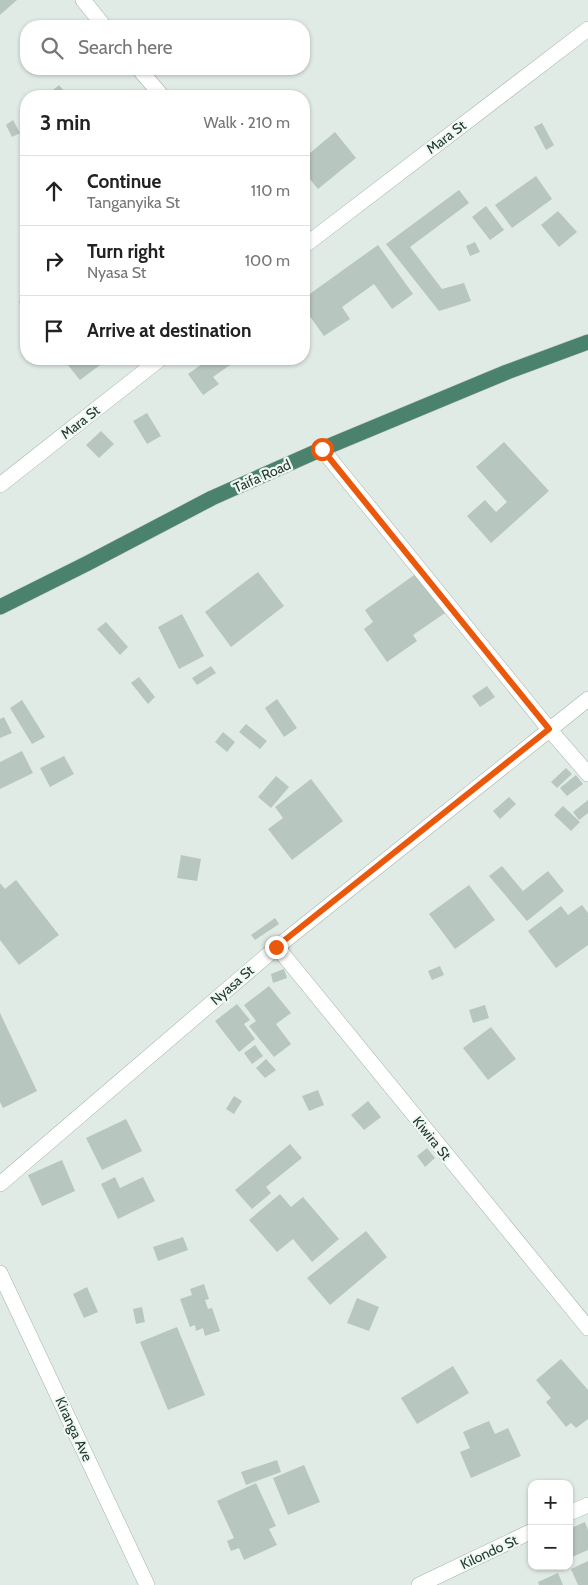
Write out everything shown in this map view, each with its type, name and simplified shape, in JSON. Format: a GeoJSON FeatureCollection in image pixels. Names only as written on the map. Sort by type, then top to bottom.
{"type":"FeatureCollection","features":[{"type":"Feature","properties":{"kind":"highway","name":"Taifa Road"},"geometry":{"type":"LineString","coordinates":[[0,607],[212,498],[322,449],[507,372],[588,342]]}},
{"type":"Feature","properties":{"kind":"street"},"geometry":{"type":"LineString","coordinates":[[83,0],[99,20]]}},
{"type":"Feature","properties":{"kind":"street","name":"Mara St"},"geometry":{"type":"LineString","coordinates":[[310,241],[588,29]]}},
{"type":"Feature","properties":{"kind":"street"},"geometry":{"type":"LineString","coordinates":[[144,75],[157,90]]}},
{"type":"Feature","properties":{"kind":"street","name":"Mara St"},"geometry":{"type":"LineString","coordinates":[[0,485],[152,365]]}},
{"type":"Feature","properties":{"kind":"street"},"geometry":{"type":"LineString","coordinates":[[322,449],[549,729],[588,774]]}},
{"type":"Feature","properties":{"kind":"street","name":"Nyasa St"},"geometry":{"type":"LineString","coordinates":[[0,1184],[276,947],[588,699]]}},
{"type":"Feature","properties":{"kind":"street","name":"Kiwira St"},"geometry":{"type":"LineString","coordinates":[[276,947],[588,1328]]}},
{"type":"Feature","properties":{"kind":"street","name":"Kiranga Ave"},"geometry":{"type":"LineString","coordinates":[[0,1273],[147,1585]]}},
{"type":"Feature","properties":{"kind":"street"},"geometry":{"type":"LineString","coordinates":[[573,1512],[588,1504]]}},
{"type":"Feature","properties":{"kind":"street","name":"Kilondo St"},"geometry":{"type":"LineString","coordinates":[[419,1585],[528,1533]]}},
{"type":"Feature","properties":{"kind":"building"},"geometry":{"type":"Polygon","coordinates":[[[0,0],[17,0],[0,15],[0,0]]]}},
{"type":"Feature","properties":{"kind":"building"},"geometry":{"type":"Polygon","coordinates":[[[59,85],[63,90],[53,90],[59,85]]]}},
{"type":"Feature","properties":{"kind":"building"},"geometry":{"type":"Polygon","coordinates":[[[13,120],[20,133],[12,137],[6,125],[13,120]]]}},
{"type":"Feature","properties":{"kind":"building"},"geometry":{"type":"Polygon","coordinates":[[[542,123],[554,145],[546,150],[534,127],[542,123]]]}},
{"type":"Feature","properties":{"kind":"building"},"geometry":{"type":"Polygon","coordinates":[[[335,132],[356,158],[318,189],[310,179],[310,153],[335,132]]]}},
{"type":"Feature","properties":{"kind":"building"},"geometry":{"type":"Polygon","coordinates":[[[536,176],[552,199],[512,228],[495,205],[536,176]]]}},
{"type":"Feature","properties":{"kind":"building"},"geometry":{"type":"Polygon","coordinates":[[[459,190],[469,203],[410,247],[442,289],[464,283],[471,301],[439,311],[386,244],[459,190]]]}},
{"type":"Feature","properties":{"kind":"building"},"geometry":{"type":"Polygon","coordinates":[[[486,206],[504,230],[490,240],[472,217],[486,206]]]}},
{"type":"Feature","properties":{"kind":"building"},"geometry":{"type":"Polygon","coordinates":[[[558,211],[577,232],[559,247],[541,225],[558,211]]]}},
{"type":"Feature","properties":{"kind":"building"},"geometry":{"type":"Polygon","coordinates":[[[475,242],[480,252],[470,256],[466,246],[475,242]]]}},
{"type":"Feature","properties":{"kind":"building"},"geometry":{"type":"Polygon","coordinates":[[[378,245],[413,294],[392,309],[374,284],[342,307],[350,319],[324,336],[310,316],[310,294],[378,245]]]}},
{"type":"Feature","properties":{"kind":"building"},"geometry":{"type":"Polygon","coordinates":[[[68,365],[100,365],[80,380],[68,365]]]}},
{"type":"Feature","properties":{"kind":"building"},"geometry":{"type":"Polygon","coordinates":[[[201,365],[230,365],[213,377],[219,384],[203,395],[188,374],[201,365]]]}},
{"type":"Feature","properties":{"kind":"building"},"geometry":{"type":"Polygon","coordinates":[[[147,413],[161,436],[147,444],[133,421],[147,413]]]}},
{"type":"Feature","properties":{"kind":"building"},"geometry":{"type":"Polygon","coordinates":[[[101,431],[114,444],[99,458],[86,445],[101,431]]]}},
{"type":"Feature","properties":{"kind":"building"},"geometry":{"type":"Polygon","coordinates":[[[504,442],[549,491],[491,543],[467,516],[485,500],[496,512],[507,502],[476,467],[504,442]]]}},
{"type":"Feature","properties":{"kind":"building"},"geometry":{"type":"Polygon","coordinates":[[[258,572],[284,606],[231,647],[205,612],[258,572]]]}},
{"type":"Feature","properties":{"kind":"building"},"geometry":{"type":"Polygon","coordinates":[[[417,573],[445,613],[413,635],[417,641],[387,662],[364,629],[373,622],[365,610],[417,573]]]}},
{"type":"Feature","properties":{"kind":"building"},"geometry":{"type":"Polygon","coordinates":[[[182,614],[204,656],[179,669],[158,627],[182,614]]]}},
{"type":"Feature","properties":{"kind":"building"},"geometry":{"type":"Polygon","coordinates":[[[106,622],[128,647],[120,655],[97,629],[106,622]]]}},
{"type":"Feature","properties":{"kind":"building"},"geometry":{"type":"Polygon","coordinates":[[[211,666],[216,673],[197,685],[192,678],[211,666]]]}},
{"type":"Feature","properties":{"kind":"building"},"geometry":{"type":"Polygon","coordinates":[[[139,677],[155,697],[148,704],[131,683],[139,677]]]}},
{"type":"Feature","properties":{"kind":"building"},"geometry":{"type":"Polygon","coordinates":[[[487,686],[495,697],[480,707],[472,696],[487,686]]]}},
{"type":"Feature","properties":{"kind":"building"},"geometry":{"type":"Polygon","coordinates":[[[277,699],[297,728],[284,737],[265,708],[277,699]]]}},
{"type":"Feature","properties":{"kind":"building"},"geometry":{"type":"Polygon","coordinates":[[[22,700],[45,737],[32,744],[10,708],[22,700]]]}},
{"type":"Feature","properties":{"kind":"building"},"geometry":{"type":"Polygon","coordinates":[[[4,717],[12,733],[0,738],[0,719],[4,717]]]}},
{"type":"Feature","properties":{"kind":"building"},"geometry":{"type":"Polygon","coordinates":[[[246,724],[267,741],[260,749],[239,732],[246,724]]]}},
{"type":"Feature","properties":{"kind":"building"},"geometry":{"type":"Polygon","coordinates":[[[223,732],[235,742],[227,752],[215,742],[223,732]]]}},
{"type":"Feature","properties":{"kind":"building"},"geometry":{"type":"Polygon","coordinates":[[[22,751],[33,773],[0,789],[0,762],[22,751]]]}},
{"type":"Feature","properties":{"kind":"building"},"geometry":{"type":"Polygon","coordinates":[[[64,756],[74,774],[50,787],[40,768],[64,756]]]}},
{"type":"Feature","properties":{"kind":"building"},"geometry":{"type":"Polygon","coordinates":[[[566,768],[572,774],[557,788],[551,782],[566,768]]]}},
{"type":"Feature","properties":{"kind":"building"},"geometry":{"type":"Polygon","coordinates":[[[576,775],[583,784],[567,796],[560,788],[576,775]]]}},
{"type":"Feature","properties":{"kind":"building"},"geometry":{"type":"Polygon","coordinates":[[[276,776],[289,787],[271,808],[258,797],[276,776]]]}},
{"type":"Feature","properties":{"kind":"building"},"geometry":{"type":"Polygon","coordinates":[[[311,779],[343,821],[292,860],[268,829],[283,818],[275,807],[311,779]]]}},
{"type":"Feature","properties":{"kind":"building"},"geometry":{"type":"Polygon","coordinates":[[[509,797],[516,804],[500,819],[493,811],[509,797]]]}},
{"type":"Feature","properties":{"kind":"building"},"geometry":{"type":"Polygon","coordinates":[[[588,800],[588,813],[579,820],[573,812],[588,800]]]}},
{"type":"Feature","properties":{"kind":"building"},"geometry":{"type":"Polygon","coordinates":[[[563,806],[580,822],[571,831],[554,815],[563,806]]]}},
{"type":"Feature","properties":{"kind":"building"},"geometry":{"type":"Polygon","coordinates":[[[181,855],[201,859],[197,881],[177,878],[181,855]]]}},
{"type":"Feature","properties":{"kind":"building"},"geometry":{"type":"Polygon","coordinates":[[[502,866],[523,891],[548,871],[564,891],[527,921],[489,876],[502,866]]]}},
{"type":"Feature","properties":{"kind":"building"},"geometry":{"type":"Polygon","coordinates":[[[16,880],[59,935],[19,965],[0,940],[0,883],[5,889],[16,880]]]}},
{"type":"Feature","properties":{"kind":"building"},"geometry":{"type":"Polygon","coordinates":[[[469,885],[495,920],[455,949],[429,914],[469,885]]]}},
{"type":"Feature","properties":{"kind":"building"},"geometry":{"type":"Polygon","coordinates":[[[582,905],[588,913],[588,945],[556,968],[528,931],[561,906],[568,915],[582,905]]]}},
{"type":"Feature","properties":{"kind":"building"},"geometry":{"type":"Polygon","coordinates":[[[275,918],[279,924],[255,940],[251,935],[275,918]]]}},
{"type":"Feature","properties":{"kind":"building"},"geometry":{"type":"Polygon","coordinates":[[[440,966],[444,975],[432,980],[428,971],[440,966]]]}},
{"type":"Feature","properties":{"kind":"building"},"geometry":{"type":"Polygon","coordinates":[[[284,969],[287,978],[273,983],[271,974],[284,969]]]}},
{"type":"Feature","properties":{"kind":"building"},"geometry":{"type":"Polygon","coordinates":[[[269,986],[291,1013],[276,1024],[291,1044],[274,1057],[249,1026],[256,1021],[244,1005],[269,986]]]}},
{"type":"Feature","properties":{"kind":"building"},"geometry":{"type":"Polygon","coordinates":[[[237,1004],[250,1020],[244,1024],[255,1039],[239,1052],[215,1021],[237,1004]]]}},
{"type":"Feature","properties":{"kind":"building"},"geometry":{"type":"Polygon","coordinates":[[[485,1005],[489,1018],[473,1023],[469,1010],[485,1005]]]}},
{"type":"Feature","properties":{"kind":"building"},"geometry":{"type":"Polygon","coordinates":[[[0,1013],[37,1091],[3,1108],[0,1102],[0,1013]]]}},
{"type":"Feature","properties":{"kind":"building"},"geometry":{"type":"Polygon","coordinates":[[[491,1027],[516,1059],[488,1080],[463,1048],[491,1027]]]}},
{"type":"Feature","properties":{"kind":"building"},"geometry":{"type":"Polygon","coordinates":[[[255,1045],[263,1056],[252,1064],[244,1053],[255,1045]]]}},
{"type":"Feature","properties":{"kind":"building"},"geometry":{"type":"Polygon","coordinates":[[[266,1059],[276,1070],[265,1078],[256,1068],[266,1059]]]}},
{"type":"Feature","properties":{"kind":"building"},"geometry":{"type":"Polygon","coordinates":[[[318,1090],[324,1105],[309,1111],[302,1096],[318,1090]]]}},
{"type":"Feature","properties":{"kind":"building"},"geometry":{"type":"Polygon","coordinates":[[[234,1096],[242,1101],[234,1114],[226,1109],[234,1096]]]}},
{"type":"Feature","properties":{"kind":"building"},"geometry":{"type":"Polygon","coordinates":[[[368,1101],[381,1117],[364,1130],[351,1115],[368,1101]]]}},
{"type":"Feature","properties":{"kind":"building"},"geometry":{"type":"Polygon","coordinates":[[[126,1119],[142,1151],[102,1170],[86,1138],[126,1119]]]}},
{"type":"Feature","properties":{"kind":"building"},"geometry":{"type":"Polygon","coordinates":[[[290,1144],[302,1158],[266,1187],[271,1193],[252,1209],[235,1190],[290,1144]]]}},
{"type":"Feature","properties":{"kind":"building"},"geometry":{"type":"Polygon","coordinates":[[[427,1148],[435,1158],[425,1167],[417,1156],[427,1148]]]}},
{"type":"Feature","properties":{"kind":"building"},"geometry":{"type":"Polygon","coordinates":[[[62,1160],[75,1191],[42,1206],[28,1175],[62,1160]]]}},
{"type":"Feature","properties":{"kind":"building"},"geometry":{"type":"Polygon","coordinates":[[[115,1177],[120,1188],[143,1177],[155,1201],[118,1219],[101,1184],[115,1177]]]}},
{"type":"Feature","properties":{"kind":"building"},"geometry":{"type":"Polygon","coordinates":[[[280,1194],[291,1207],[303,1197],[339,1239],[312,1262],[293,1239],[277,1252],[249,1220],[280,1194]]]}},
{"type":"Feature","properties":{"kind":"building"},"geometry":{"type":"Polygon","coordinates":[[[366,1231],[387,1257],[330,1305],[307,1278],[366,1231]]]}},
{"type":"Feature","properties":{"kind":"building"},"geometry":{"type":"Polygon","coordinates":[[[183,1237],[188,1250],[158,1261],[153,1247],[183,1237]]]}},
{"type":"Feature","properties":{"kind":"building"},"geometry":{"type":"Polygon","coordinates":[[[204,1284],[209,1299],[205,1300],[208,1309],[212,1308],[220,1331],[205,1336],[203,1328],[196,1331],[195,1325],[190,1327],[180,1299],[192,1295],[190,1289],[204,1284]]]}},
{"type":"Feature","properties":{"kind":"building"},"geometry":{"type":"Polygon","coordinates":[[[87,1287],[98,1312],[84,1318],[73,1294],[87,1287]]]}},
{"type":"Feature","properties":{"kind":"building"},"geometry":{"type":"Polygon","coordinates":[[[357,1298],[379,1307],[369,1331],[347,1323],[357,1298]]]}},
{"type":"Feature","properties":{"kind":"building"},"geometry":{"type":"Polygon","coordinates":[[[142,1307],[145,1322],[136,1324],[133,1309],[142,1307]]]}},
{"type":"Feature","properties":{"kind":"building"},"geometry":{"type":"Polygon","coordinates":[[[177,1327],[205,1395],[168,1410],[140,1342],[177,1327]]]}},
{"type":"Feature","properties":{"kind":"building"},"geometry":{"type":"Polygon","coordinates":[[[561,1359],[588,1390],[588,1419],[576,1428],[571,1423],[566,1427],[546,1402],[551,1398],[536,1380],[561,1359]]]}},
{"type":"Feature","properties":{"kind":"building"},"geometry":{"type":"Polygon","coordinates":[[[453,1366],[469,1393],[417,1424],[401,1398],[453,1366]]]}},
{"type":"Feature","properties":{"kind":"building"},"geometry":{"type":"Polygon","coordinates":[[[489,1421],[495,1434],[508,1428],[521,1456],[471,1478],[460,1452],[470,1448],[463,1432],[489,1421]]]}},
{"type":"Feature","properties":{"kind":"building"},"geometry":{"type":"Polygon","coordinates":[[[277,1460],[281,1472],[246,1485],[241,1472],[277,1460]]]}},
{"type":"Feature","properties":{"kind":"building"},"geometry":{"type":"Polygon","coordinates":[[[304,1465],[320,1502],[288,1515],[273,1478],[304,1465]]]}},
{"type":"Feature","properties":{"kind":"building"},"geometry":{"type":"Polygon","coordinates":[[[256,1483],[276,1526],[269,1529],[277,1545],[244,1560],[239,1548],[231,1551],[227,1541],[234,1538],[217,1501],[256,1483]]]}},
{"type":"Feature","properties":{"kind":"building"},"geometry":{"type":"Polygon","coordinates":[[[585,1522],[588,1530],[588,1550],[573,1557],[573,1527],[585,1522]]]}},
{"type":"Feature","properties":{"kind":"building"},"geometry":{"type":"Polygon","coordinates":[[[588,1561],[588,1585],[578,1585],[571,1570],[588,1561]]]}},
{"type":"Feature","properties":{"kind":"building"},"geometry":{"type":"Polygon","coordinates":[[[558,1573],[563,1585],[539,1585],[538,1582],[558,1573]]]}},
{"type":"Feature","properties":{"kind":"route"},"geometry":{"type":"LineString","coordinates":[[276,947],[549,729],[322,449]]}}]}
